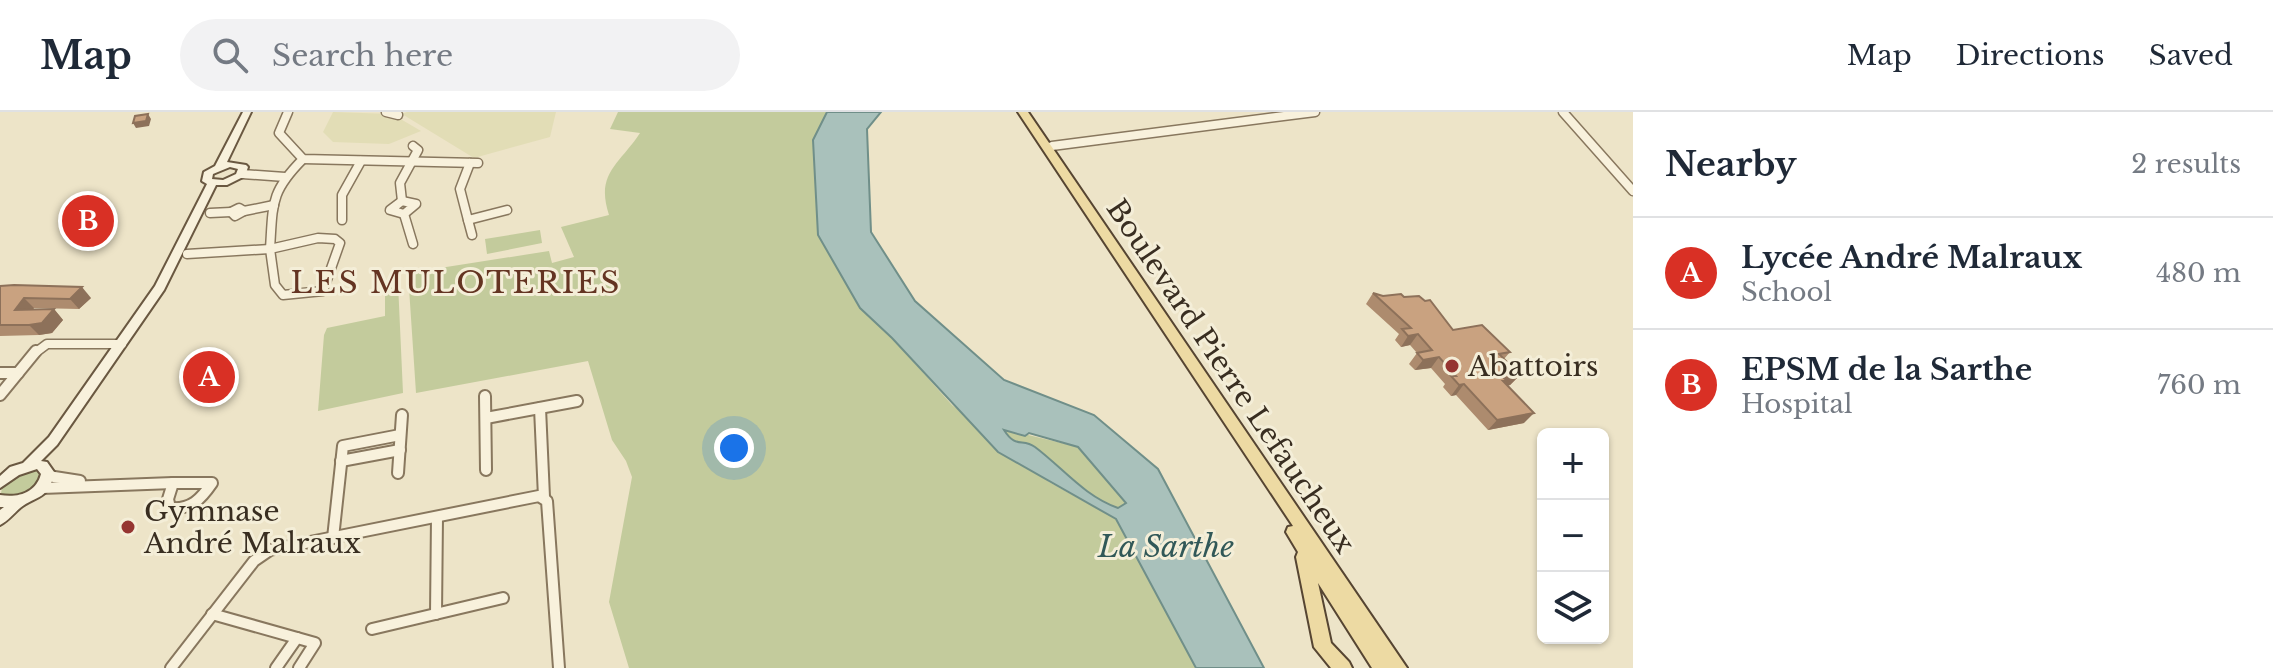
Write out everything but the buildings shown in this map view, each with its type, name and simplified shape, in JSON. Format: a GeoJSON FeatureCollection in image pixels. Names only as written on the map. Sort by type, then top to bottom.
{"type":"FeatureCollection","features":[{"type":"Feature","properties":{"kind":"main road","name":"Boulevard Pierre Lefaucheux"},"geometry":{"type":"LineString","coordinates":[[1015,112],[1382,668]]}},
{"type":"Feature","properties":{"kind":"main road","name":"Boulevard Pierre Lefaucheux"},"geometry":{"type":"LineString","coordinates":[[1023,112],[1398,668]]}},
{"type":"Feature","properties":{"kind":"main road"},"geometry":{"type":"LineString","coordinates":[[1296,534],[1308,566],[1323,647],[1343,668]]}},
{"type":"Feature","properties":{"kind":"street"},"geometry":{"type":"LineString","coordinates":[[220,166],[247,112]]}},
{"type":"Feature","properties":{"kind":"street"},"geometry":{"type":"LineString","coordinates":[[288,112],[279,133],[303,159],[474,163],[460,189],[472,235]]}},
{"type":"Feature","properties":{"kind":"street"},"geometry":{"type":"LineString","coordinates":[[386,112],[398,115]]}},
{"type":"Feature","properties":{"kind":"street"},"geometry":{"type":"LineString","coordinates":[[1052,146],[1315,112]]}},
{"type":"Feature","properties":{"kind":"street"},"geometry":{"type":"LineString","coordinates":[[1563,112],[1633,191]]}},
{"type":"Feature","properties":{"kind":"street"},"geometry":{"type":"LineString","coordinates":[[402,201],[400,183],[418,150],[413,146]]}},
{"type":"Feature","properties":{"kind":"street"},"geometry":{"type":"LineString","coordinates":[[230,149],[234,164]]}},
{"type":"Feature","properties":{"kind":"street"},"geometry":{"type":"LineString","coordinates":[[187,254],[270,249],[324,237],[335,239],[340,245],[323,291],[283,295],[276,289],[270,249],[274,196],[285,177],[303,159]]}},
{"type":"Feature","properties":{"kind":"street"},"geometry":{"type":"LineString","coordinates":[[342,220],[342,195],[361,161]]}},
{"type":"Feature","properties":{"kind":"street"},"geometry":{"type":"LineString","coordinates":[[229,182],[212,184],[207,181],[206,175],[220,166],[234,164],[243,167],[242,174]]}},
{"type":"Feature","properties":{"kind":"street"},"geometry":{"type":"LineString","coordinates":[[0,519],[40,474],[53,441],[160,287],[206,211],[229,182],[242,174],[285,177]]}},
{"type":"Feature","properties":{"kind":"street"},"geometry":{"type":"LineString","coordinates":[[206,211],[212,184]]}},
{"type":"Feature","properties":{"kind":"street"},"geometry":{"type":"LineString","coordinates":[[402,201],[416,204],[404,214],[390,210],[402,201]]}},
{"type":"Feature","properties":{"kind":"street"},"geometry":{"type":"LineString","coordinates":[[206,211],[231,212],[239,208],[244,211],[274,205]]}},
{"type":"Feature","properties":{"kind":"street"},"geometry":{"type":"LineString","coordinates":[[468,220],[507,210]]}},
{"type":"Feature","properties":{"kind":"street"},"geometry":{"type":"LineString","coordinates":[[404,214],[413,244]]}},
{"type":"Feature","properties":{"kind":"street"},"geometry":{"type":"LineString","coordinates":[[0,395],[39,347],[47,344],[122,344]]}},
{"type":"Feature","properties":{"kind":"street"},"geometry":{"type":"LineString","coordinates":[[0,373],[18,373]]}},
{"type":"Feature","properties":{"kind":"street"},"geometry":{"type":"LineString","coordinates":[[485,396],[486,470]]}},
{"type":"Feature","properties":{"kind":"street"},"geometry":{"type":"LineString","coordinates":[[486,418],[577,401]]}},
{"type":"Feature","properties":{"kind":"street"},"geometry":{"type":"LineString","coordinates":[[540,408],[544,497],[547,501],[559,668]]}},
{"type":"Feature","properties":{"kind":"street"},"geometry":{"type":"LineString","coordinates":[[398,473],[402,415]]}},
{"type":"Feature","properties":{"kind":"street"},"geometry":{"type":"LineString","coordinates":[[333,538],[343,446],[400,435]]}},
{"type":"Feature","properties":{"kind":"street"},"geometry":{"type":"LineString","coordinates":[[341,461],[400,450]]}},
{"type":"Feature","properties":{"kind":"street"},"geometry":{"type":"LineString","coordinates":[[0,483],[15,471],[95,483],[173,483]]}},
{"type":"Feature","properties":{"kind":"street"},"geometry":{"type":"LineString","coordinates":[[171,668],[254,561],[264,554],[544,497]]}},
{"type":"Feature","properties":{"kind":"street"},"geometry":{"type":"LineString","coordinates":[[0,502],[18,502]]}},
{"type":"Feature","properties":{"kind":"street"},"geometry":{"type":"LineString","coordinates":[[436,614],[437,517]]}},
{"type":"Feature","properties":{"kind":"street"},"geometry":{"type":"LineString","coordinates":[[372,629],[503,598]]}},
{"type":"Feature","properties":{"kind":"street"},"geometry":{"type":"LineString","coordinates":[[212,614],[315,643],[299,668]]}},
{"type":"Feature","properties":{"kind":"street"},"geometry":{"type":"LineString","coordinates":[[276,668],[297,638]]}},
{"type":"Feature","properties":{"kind":"shaded area"},"geometry":{"type":"Polygon","coordinates":[[[333,112],[392,114],[421,131],[389,144],[333,142],[323,132],[333,112]]]}},
{"type":"Feature","properties":{"kind":"shaded area"},"geometry":{"type":"Polygon","coordinates":[[[556,112],[550,137],[474,158],[402,114],[556,112]]]}},
{"type":"Feature","properties":{"kind":"green space"},"geometry":{"type":"Polygon","coordinates":[[[618,112],[827,112],[813,140],[859,308],[892,338],[952,405],[1049,482],[1116,519],[1196,668],[629,668],[609,602],[632,477],[612,440],[588,361],[416,393],[408,273],[549,251],[552,263],[574,257],[561,227],[609,215],[605,201],[607,179],[640,133],[610,129],[618,112]]]}},
{"type":"Feature","properties":{"kind":"green space"},"geometry":{"type":"Polygon","coordinates":[[[540,230],[542,243],[487,254],[485,239],[540,230]]]}},
{"type":"Feature","properties":{"kind":"green space"},"geometry":{"type":"Polygon","coordinates":[[[398,283],[403,393],[318,411],[327,328],[385,316],[385,286],[398,283]]]}},
{"type":"Feature","properties":{"kind":"green space"},"geometry":{"type":"Polygon","coordinates":[[[1004,431],[1078,447],[1127,502],[1118,508],[1097,500],[1036,448],[1017,444],[1004,431]]]}},
{"type":"Feature","properties":{"kind":"green space"},"geometry":{"type":"Polygon","coordinates":[[[37,469],[41,471],[43,479],[23,497],[1,496],[8,480],[37,469]]]}},
{"type":"Feature","properties":{"kind":"water","name":"La Sarthe"},"geometry":{"type":"Polygon","coordinates":[[[827,112],[881,112],[867,129],[871,232],[915,301],[1004,380],[1094,415],[1158,469],[1264,668],[1196,668],[1116,519],[998,452],[860,308],[818,235],[813,140],[827,112]],[[1004,430],[1012,439],[1035,447],[1074,481],[1106,503],[1118,508],[1126,503],[1078,447],[1029,433],[1025,436],[1004,430]]]}},
{"type":"Feature","properties":{"kind":"place","name":"EPSM de la Sarthe"},"geometry":{"type":"Point","coordinates":[88,221]}},
{"type":"Feature","properties":{"kind":"place","name":"Abattoirs"},"geometry":{"type":"Point","coordinates":[1452,366]}},
{"type":"Feature","properties":{"kind":"place","name":"Lycée André Malraux"},"geometry":{"type":"Point","coordinates":[209,377]}},
{"type":"Feature","properties":{"kind":"place","name":"Gymnase André Malraux"},"geometry":{"type":"Point","coordinates":[128,527]}},
{"type":"Feature","properties":{"kind":"district","name":"LES MULOTERIES"},"geometry":{"type":"Point","coordinates":[456,283]}}]}
